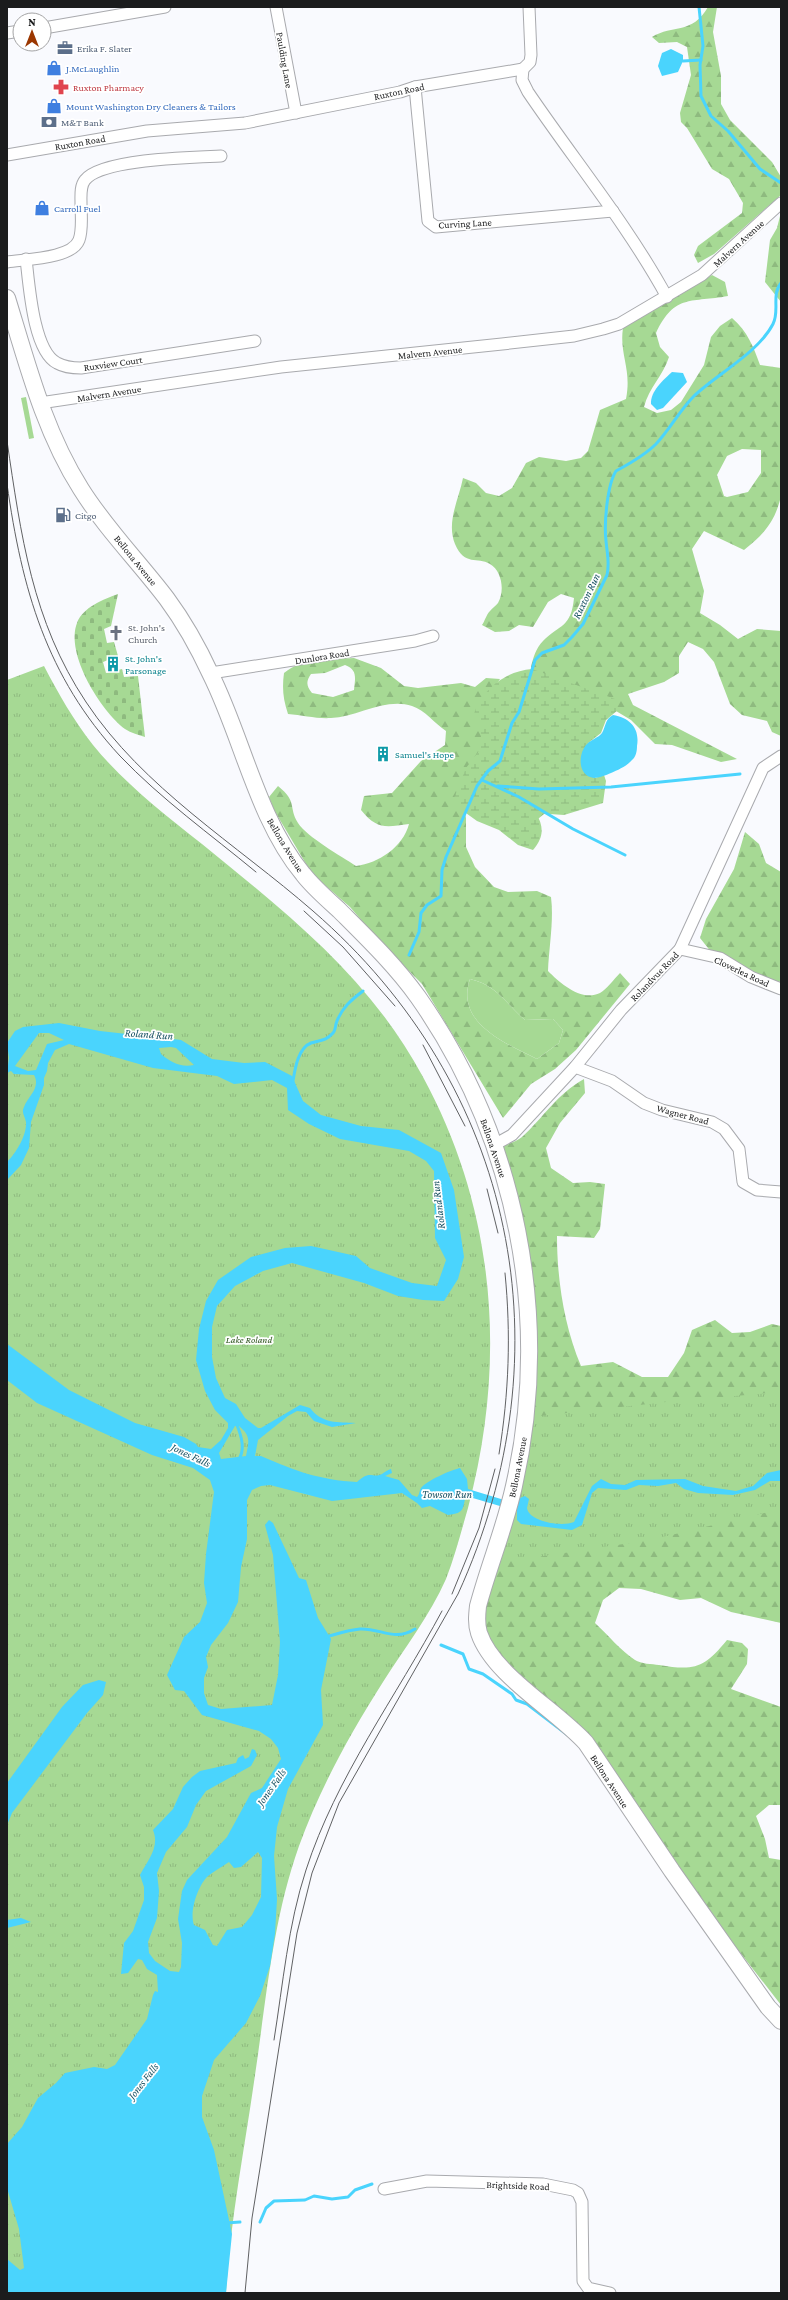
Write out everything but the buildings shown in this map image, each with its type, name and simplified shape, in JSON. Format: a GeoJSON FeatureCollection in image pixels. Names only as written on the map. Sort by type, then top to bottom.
{"type":"FeatureCollection","features":[{"type":"Feature","properties":{"kind":"main road","name":"Bellona Avenue"},"geometry":{"type":"LineString","coordinates":[[7,298],[40,403],[56,445],[81,490],[173,607],[211,673],[265,808],[285,847],[302,874],[382,954],[417,996],[458,1064],[476,1100],[494,1145],[519,1234],[529,1315],[530,1353],[527,1401],[520,1456],[507,1513],[478,1606],[477,1620],[479,1632],[494,1661],[571,1727],[586,1743],[672,1871],[768,2007],[781,2022]]}},
{"type":"Feature","properties":{"kind":"street"},"geometry":{"type":"LineString","coordinates":[[52,26],[118,11],[165,7]]}},
{"type":"Feature","properties":{"kind":"street","name":"Paulding Lane"},"geometry":{"type":"LineString","coordinates":[[276,7],[296,113]]}},
{"type":"Feature","properties":{"kind":"street"},"geometry":{"type":"LineString","coordinates":[[530,7],[531,55],[530,62],[523,70],[522,80],[528,92],[654,272],[667,297]]}},
{"type":"Feature","properties":{"kind":"street","name":"Ruxton Road"},"geometry":{"type":"LineString","coordinates":[[7,155],[147,131],[245,123],[415,87],[523,70]]}},
{"type":"Feature","properties":{"kind":"street","name":"Curving Lane"},"geometry":{"type":"LineString","coordinates":[[415,87],[428,221],[436,227],[612,211]]}},
{"type":"Feature","properties":{"kind":"street"},"geometry":{"type":"LineString","coordinates":[[7,262],[56,255],[70,252],[75,248],[81,234],[81,186],[87,177],[99,170],[159,159],[221,156]]}},
{"type":"Feature","properties":{"kind":"street","name":"Malvern Avenue"},"geometry":{"type":"LineString","coordinates":[[40,403],[281,366],[407,355],[574,336],[619,324],[702,275],[781,203]]}},
{"type":"Feature","properties":{"kind":"street","name":"Ruxview Court"},"geometry":{"type":"LineString","coordinates":[[26,259],[38,334],[48,356],[56,363],[81,368],[255,341]]}},
{"type":"Feature","properties":{"kind":"street","name":"Dunlora Road"},"geometry":{"type":"LineString","coordinates":[[211,673],[415,641],[433,636]]}},
{"type":"Feature","properties":{"kind":"street","name":"Rolandvue Road"},"geometry":{"type":"LineString","coordinates":[[494,1145],[512,1135],[575,1067],[621,1010],[680,949],[763,768],[781,756]]}},
{"type":"Feature","properties":{"kind":"street","name":"Cloverlea Road"},"geometry":{"type":"LineString","coordinates":[[680,949],[720,958],[750,977],[781,988]]}},
{"type":"Feature","properties":{"kind":"street","name":"Wagner Road"},"geometry":{"type":"LineString","coordinates":[[575,1067],[612,1081],[644,1103],[662,1110],[712,1122],[724,1129],[739,1149],[743,1182],[757,1190],[781,1192]]}},
{"type":"Feature","properties":{"kind":"street","name":"Brightside Road"},"geometry":{"type":"LineString","coordinates":[[384,2189],[427,2181],[543,2184],[573,2190],[578,2193],[582,2202],[583,2281],[588,2288],[610,2293]]}},
{"type":"Feature","properties":{"kind":"green space"},"geometry":{"type":"Polygon","coordinates":[[[708,7],[717,7],[713,32],[721,76],[721,104],[730,120],[772,162],[781,177],[781,195],[714,254],[698,263],[694,255],[698,246],[742,213],[743,203],[729,179],[712,169],[687,128],[681,122],[680,113],[691,75],[687,47],[677,42],[659,43],[652,37],[660,33],[682,28],[695,22],[702,16],[708,7]]]}},
{"type":"Feature","properties":{"kind":"green space"},"geometry":{"type":"Polygon","coordinates":[[[781,212],[781,302],[765,282],[770,240],[777,228],[781,212]]]}},
{"type":"Feature","properties":{"kind":"green space"},"geometry":{"type":"Polygon","coordinates":[[[712,275],[725,282],[728,296],[686,302],[670,311],[663,320],[656,333],[660,347],[669,357],[649,393],[644,407],[657,413],[671,410],[681,402],[704,365],[711,337],[720,326],[732,318],[738,323],[746,334],[760,365],[781,368],[781,496],[776,513],[763,533],[744,550],[704,531],[692,549],[704,591],[700,613],[720,625],[738,639],[757,629],[781,631],[781,736],[772,732],[767,721],[742,715],[730,704],[714,662],[703,649],[688,642],[679,656],[679,673],[664,682],[628,694],[633,705],[737,759],[721,762],[672,745],[655,744],[631,720],[616,711],[600,716],[558,811],[544,814],[533,823],[531,667],[538,647],[567,620],[573,608],[574,598],[561,594],[548,602],[533,627],[519,625],[509,631],[495,632],[482,625],[489,613],[497,604],[502,587],[500,576],[494,567],[485,562],[471,560],[463,556],[455,544],[452,527],[454,511],[463,478],[476,483],[486,493],[499,496],[512,488],[526,463],[539,457],[566,461],[581,458],[588,451],[600,410],[626,399],[628,379],[622,337],[623,328],[712,275]],[[742,449],[727,456],[717,475],[724,496],[727,497],[748,492],[761,473],[761,450],[742,449]]]}},
{"type":"Feature","properties":{"kind":"green space"},"geometry":{"type":"Polygon","coordinates":[[[26,397],[34,438],[29,439],[21,398],[26,397]]]}},
{"type":"Feature","properties":{"kind":"green space"},"geometry":{"type":"Polygon","coordinates":[[[118,594],[111,626],[104,629],[107,643],[114,642],[118,656],[103,662],[106,673],[122,669],[124,677],[138,676],[145,737],[125,729],[106,709],[96,696],[88,681],[76,650],[75,636],[77,623],[80,617],[94,604],[118,594]]]}},
{"type":"Feature","properties":{"kind":"green space"},"geometry":{"type":"Polygon","coordinates":[[[354,658],[381,668],[404,686],[418,688],[461,683],[475,687],[486,678],[500,679],[492,691],[496,718],[460,790],[466,818],[466,847],[475,867],[494,887],[508,892],[537,891],[551,897],[552,924],[548,971],[559,981],[571,990],[586,995],[600,993],[620,973],[630,984],[576,1050],[555,1069],[531,1084],[503,1118],[422,984],[382,944],[350,907],[312,874],[274,810],[269,797],[278,786],[288,796],[293,813],[302,828],[333,852],[356,866],[373,861],[389,852],[396,847],[406,832],[409,824],[382,826],[372,821],[361,810],[364,796],[392,793],[421,761],[445,745],[446,731],[421,710],[402,704],[392,704],[341,717],[331,718],[288,714],[283,694],[284,673],[308,661],[354,658]],[[345,665],[325,673],[311,674],[307,684],[312,693],[333,697],[354,690],[354,672],[345,665]],[[470,979],[467,994],[470,1008],[476,1019],[486,1030],[511,1046],[537,1059],[559,1043],[563,1030],[553,1019],[525,1020],[494,990],[470,979]]]}},
{"type":"Feature","properties":{"kind":"green space","name":"Lake Roland"},"geometry":{"type":"Polygon","coordinates":[[[44,666],[73,717],[105,759],[145,798],[296,922],[352,978],[402,1041],[423,1077],[447,1128],[466,1180],[480,1234],[488,1288],[490,1343],[488,1398],[480,1453],[468,1508],[452,1562],[446,1579],[432,1606],[347,1741],[326,1782],[299,1846],[282,1904],[271,1963],[234,2213],[226,2293],[7,2293],[7,680],[44,666]]]}},
{"type":"Feature","properties":{"kind":"green space"},"geometry":{"type":"Polygon","coordinates":[[[532,669],[615,699],[618,710],[606,720],[601,733],[587,744],[595,778],[604,775],[606,781],[603,803],[564,815],[536,813],[542,832],[537,845],[533,850],[518,845],[499,830],[477,821],[452,803],[466,768],[479,751],[481,736],[479,724],[473,718],[481,699],[487,691],[503,678],[532,669]]]}},
{"type":"Feature","properties":{"kind":"green space"},"geometry":{"type":"Polygon","coordinates":[[[745,832],[759,844],[766,863],[781,872],[781,982],[764,979],[712,953],[700,938],[706,919],[734,869],[745,832]]]}},
{"type":"Feature","properties":{"kind":"green space"},"geometry":{"type":"Polygon","coordinates":[[[470,979],[494,990],[525,1020],[553,1019],[563,1030],[559,1043],[537,1059],[511,1046],[486,1030],[476,1019],[470,1008],[467,994],[470,979]]]}},
{"type":"Feature","properties":{"kind":"green space"},"geometry":{"type":"Polygon","coordinates":[[[584,1079],[585,1093],[560,1123],[546,1148],[551,1168],[573,1183],[590,1182],[605,1184],[600,1229],[594,1238],[557,1236],[558,1269],[566,1319],[581,1366],[613,1362],[642,1377],[668,1377],[684,1353],[692,1330],[715,1320],[732,1333],[750,1332],[772,1324],[781,1326],[781,1623],[731,1612],[701,1598],[680,1600],[641,1589],[619,1588],[603,1600],[595,1623],[630,1656],[637,1661],[647,1664],[682,1668],[690,1667],[705,1662],[712,1657],[727,1640],[742,1643],[748,1649],[747,1664],[731,1689],[781,1707],[781,1805],[769,1805],[756,1816],[765,1839],[769,1858],[781,1860],[781,2005],[539,1694],[499,1655],[486,1631],[486,1607],[498,1563],[536,1354],[533,1284],[517,1196],[502,1147],[522,1137],[558,1099],[574,1085],[584,1079]]]}},
{"type":"Feature","properties":{"kind":"green space"},"geometry":{"type":"Polygon","coordinates":[[[781,1392],[781,1509],[650,1540],[498,1563],[531,1417],[675,1401],[781,1392]]]}},
{"type":"Feature","properties":{"kind":"water"},"geometry":{"type":"Polygon","coordinates":[[[671,49],[683,55],[683,61],[678,72],[662,76],[658,66],[662,53],[671,49]]]}},
{"type":"Feature","properties":{"kind":"water"},"geometry":{"type":"Polygon","coordinates":[[[672,372],[683,373],[687,382],[663,408],[657,410],[651,404],[651,400],[658,386],[672,372]]]}},
{"type":"Feature","properties":{"kind":"water"},"geometry":{"type":"Polygon","coordinates":[[[613,715],[629,721],[635,729],[638,740],[635,756],[628,764],[614,772],[598,778],[588,776],[584,773],[581,764],[584,748],[602,733],[607,721],[613,715]]]}},
{"type":"Feature","properties":{"kind":"water"},"geometry":{"type":"Polygon","coordinates":[[[59,1023],[100,1031],[181,1040],[212,1059],[244,1063],[265,1062],[292,1076],[303,1101],[321,1115],[361,1126],[399,1130],[441,1153],[454,1190],[464,1257],[458,1279],[444,1301],[423,1300],[398,1296],[364,1283],[292,1263],[263,1271],[235,1286],[217,1306],[212,1327],[212,1357],[216,1378],[225,1398],[236,1404],[245,1418],[258,1428],[261,1428],[300,1405],[310,1408],[325,1420],[356,1423],[332,1427],[314,1421],[306,1412],[297,1411],[288,1416],[258,1440],[255,1456],[261,1456],[308,1474],[344,1481],[357,1482],[365,1476],[376,1476],[391,1469],[392,1473],[385,1476],[399,1480],[412,1495],[417,1497],[421,1488],[428,1482],[445,1473],[460,1468],[467,1479],[468,1489],[517,1504],[520,1498],[525,1496],[529,1499],[527,1508],[529,1513],[534,1517],[547,1522],[562,1524],[574,1522],[592,1486],[601,1479],[611,1484],[625,1485],[636,1480],[685,1479],[703,1486],[736,1491],[753,1486],[767,1473],[781,1470],[781,1481],[770,1481],[755,1490],[733,1495],[698,1493],[684,1489],[676,1483],[658,1486],[639,1485],[626,1490],[598,1488],[592,1493],[582,1525],[572,1530],[521,1524],[517,1520],[517,1511],[466,1496],[461,1511],[448,1515],[430,1506],[422,1508],[402,1493],[332,1501],[270,1485],[261,1486],[252,1490],[247,1500],[247,1539],[241,1567],[238,1602],[228,1623],[211,1645],[206,1657],[208,1667],[204,1678],[204,1693],[208,1705],[221,1709],[272,1705],[278,1675],[280,1642],[273,1555],[265,1525],[269,1520],[273,1523],[299,1578],[306,1580],[318,1618],[331,1639],[321,1690],[323,1725],[288,1789],[277,1827],[274,1856],[277,1899],[275,1934],[270,1966],[260,1996],[246,2023],[214,2060],[202,2096],[202,2117],[214,2150],[232,2234],[226,2293],[7,2293],[7,2259],[20,2270],[24,2268],[19,2229],[7,2188],[7,2144],[22,2127],[38,2098],[56,2083],[65,2073],[94,2067],[107,2069],[115,2065],[147,2019],[153,1995],[155,1991],[158,1992],[157,1975],[147,1969],[142,1960],[138,1959],[128,1973],[121,1974],[124,1943],[133,1931],[144,1900],[144,1887],[140,1875],[154,1848],[155,1836],[153,1830],[173,1809],[183,1787],[192,1777],[200,1771],[236,1763],[238,1758],[243,1755],[245,1759],[249,1757],[252,1749],[255,1750],[257,1755],[251,1766],[206,1791],[196,1805],[187,1827],[166,1852],[157,1873],[159,1891],[157,1918],[148,1942],[149,1953],[155,1961],[170,1971],[179,1972],[181,1967],[182,1943],[178,1919],[182,1891],[187,1880],[227,1837],[251,1793],[262,1788],[281,1759],[278,1748],[271,1739],[259,1731],[202,1715],[184,1691],[175,1690],[167,1675],[184,1637],[200,1622],[207,1603],[204,1583],[214,1492],[210,1480],[193,1468],[152,1455],[37,1403],[7,1380],[7,1344],[69,1390],[135,1423],[184,1437],[196,1444],[198,1447],[211,1449],[221,1440],[228,1428],[228,1423],[215,1410],[205,1391],[196,1360],[199,1329],[206,1301],[218,1280],[251,1257],[285,1248],[311,1246],[356,1256],[370,1268],[412,1283],[437,1286],[446,1260],[435,1238],[434,1171],[426,1161],[409,1151],[340,1139],[309,1124],[288,1110],[287,1088],[272,1080],[234,1084],[217,1076],[153,1068],[69,1044],[55,1050],[48,1063],[44,1078],[44,1085],[31,1122],[29,1148],[21,1165],[7,1180],[7,1162],[17,1149],[25,1132],[26,1122],[23,1109],[36,1084],[34,1075],[14,1074],[11,1071],[7,1073],[9,1058],[7,1043],[15,1031],[23,1027],[59,1023]],[[39,1033],[15,1066],[28,1071],[36,1070],[47,1044],[64,1040],[49,1033],[39,1033]],[[159,1048],[161,1054],[172,1062],[185,1066],[194,1065],[176,1048],[159,1048]],[[235,1426],[219,1453],[221,1459],[246,1456],[248,1439],[246,1433],[239,1426],[235,1426]],[[258,1852],[241,1867],[234,1868],[229,1862],[213,1872],[204,1880],[195,1899],[193,1913],[194,1925],[205,1930],[213,1945],[217,1946],[227,1930],[242,1927],[252,1915],[261,1897],[262,1858],[258,1852]]]}},
{"type":"Feature","properties":{"kind":"water"},"geometry":{"type":"Polygon","coordinates":[[[99,1680],[106,1682],[103,1695],[87,1713],[12,1813],[7,1825],[7,1783],[62,1707],[83,1685],[99,1680]]]}},
{"type":"Feature","properties":{"kind":"water"},"geometry":{"type":"Polygon","coordinates":[[[21,1918],[31,1922],[7,1928],[7,1920],[21,1918]]]}},
{"type":"Feature","properties":{"kind":"waterway"},"geometry":{"type":"LineString","coordinates":[[699,7],[703,46],[700,65],[701,96],[711,116],[728,131],[760,169],[781,183]]}},
{"type":"Feature","properties":{"kind":"waterway"},"geometry":{"type":"LineString","coordinates":[[683,61],[701,60]]}},
{"type":"Feature","properties":{"kind":"waterway","name":"Ruxton Run"},"geometry":{"type":"LineString","coordinates":[[409,955],[419,932],[421,913],[427,905],[441,896],[442,870],[446,857],[477,786],[488,771],[500,761],[512,723],[519,712],[535,660],[542,653],[564,645],[572,637],[583,624],[607,575],[608,562],[605,534],[606,515],[610,485],[616,471],[652,448],[694,396],[747,354],[766,335],[775,319],[776,298],[778,288],[781,283]]}},
{"type":"Feature","properties":{"kind":"waterway"},"geometry":{"type":"LineString","coordinates":[[498,786],[539,789],[611,787],[740,774]]}},
{"type":"Feature","properties":{"kind":"waterway"},"geometry":{"type":"LineString","coordinates":[[482,780],[519,797],[573,829],[625,855]]}},
{"type":"Feature","properties":{"kind":"waterway","name":"Ruxton Run"},"geometry":{"type":"LineString","coordinates":[[293,1081],[298,1059],[303,1049],[311,1043],[328,1038],[334,1032],[339,1016],[344,1008],[363,991]]}},
{"type":"Feature","properties":{"kind":"waterway","name":"Roland Run"},"geometry":{"type":"LineString","coordinates":[[236,1423],[241,1436],[242,1446],[239,1459]]}},
{"type":"Feature","properties":{"kind":"waterway"},"geometry":{"type":"LineString","coordinates":[[326,1637],[360,1629],[374,1630],[388,1634],[407,1633],[415,1629]]}},
{"type":"Feature","properties":{"kind":"waterway"},"geometry":{"type":"LineString","coordinates":[[441,1645],[463,1654],[469,1669],[483,1674],[512,1694],[516,1700],[527,1704],[569,1736]]}},
{"type":"Feature","properties":{"kind":"waterway"},"geometry":{"type":"LineString","coordinates":[[260,2222],[266,2208],[274,2201],[305,2200],[314,2196],[332,2199],[348,2197],[355,2190],[372,2184]]}},
{"type":"Feature","properties":{"kind":"waterway"},"geometry":{"type":"LineString","coordinates":[[226,2223],[240,2222]]}},
{"type":"Feature","properties":{"kind":"tram line"},"geometry":{"type":"LineString","coordinates":[[7,441],[24,544],[41,609],[53,640],[68,671],[86,702],[109,733],[135,762],[192,814],[313,911],[382,981],[437,1058],[477,1140],[503,1227],[514,1318],[511,1410],[492,1502],[458,1594],[339,1803],[312,1873],[297,1933],[252,2218],[245,2293]]}},
{"type":"Feature","properties":{"kind":"tram line"},"geometry":{"type":"LineString","coordinates":[[7,484],[13,523],[30,595],[41,629],[73,695],[95,726],[120,756],[136,772],[169,802],[256,872]]}},
{"type":"Feature","properties":{"kind":"tram line"},"geometry":{"type":"LineString","coordinates":[[304,911],[343,947],[395,1006]]}},
{"type":"Feature","properties":{"kind":"tram line"},"geometry":{"type":"LineString","coordinates":[[423,1045],[465,1126]]}},
{"type":"Feature","properties":{"kind":"tram line"},"geometry":{"type":"LineString","coordinates":[[487,1189],[498,1233]]}},
{"type":"Feature","properties":{"kind":"tram line"},"geometry":{"type":"LineString","coordinates":[[499,1454],[505,1409],[508,1364],[508,1318],[505,1273]]}},
{"type":"Feature","properties":{"kind":"tram line"},"geometry":{"type":"LineString","coordinates":[[452,1594],[479,1528],[495,1469]]}},
{"type":"Feature","properties":{"kind":"tram line"},"geometry":{"type":"LineString","coordinates":[[274,2040],[290,1933],[306,1870],[319,1836],[333,1802],[350,1770],[442,1611]]}},
{"type":"Feature","properties":{"kind":"place","name":"Erika F. Slater"},"geometry":{"type":"Point","coordinates":[65,48]}},
{"type":"Feature","properties":{"kind":"place","name":"J.McLaughlin"},"geometry":{"type":"Point","coordinates":[54,68]}},
{"type":"Feature","properties":{"kind":"place","name":"Ruxton Pharmacy"},"geometry":{"type":"Point","coordinates":[61,87]}},
{"type":"Feature","properties":{"kind":"place","name":"Mount Washington Dry Cleaners & Tailors"},"geometry":{"type":"Point","coordinates":[54,106]}},
{"type":"Feature","properties":{"kind":"place","name":"M&T Bank"},"geometry":{"type":"Point","coordinates":[49,122]}},
{"type":"Feature","properties":{"kind":"place","name":"Carroll Fuel"},"geometry":{"type":"Point","coordinates":[42,208]}},
{"type":"Feature","properties":{"kind":"place","name":"Citgo"},"geometry":{"type":"Point","coordinates":[63,515]}},
{"type":"Feature","properties":{"kind":"place","name":"St. John's Church"},"geometry":{"type":"Point","coordinates":[116,633]}},
{"type":"Feature","properties":{"kind":"place","name":"St. John's Parsonage"},"geometry":{"type":"Point","coordinates":[113,664]}},
{"type":"Feature","properties":{"kind":"place","name":"Samuel's Hope"},"geometry":{"type":"Point","coordinates":[383,754]}},
{"type":"Feature","properties":{"kind":"water label","name":"Jones Falls"},"geometry":{"type":"Point","coordinates":[191,1455]}},
{"type":"Feature","properties":{"kind":"water label","name":"Towson Run"},"geometry":{"type":"Point","coordinates":[447,1494]}},
{"type":"Feature","properties":{"kind":"water label","name":"Jones Falls"},"geometry":{"type":"Point","coordinates":[271,1787]}},
{"type":"Feature","properties":{"kind":"water label","name":"Jones Falls"},"geometry":{"type":"Point","coordinates":[143,2081]}}]}
